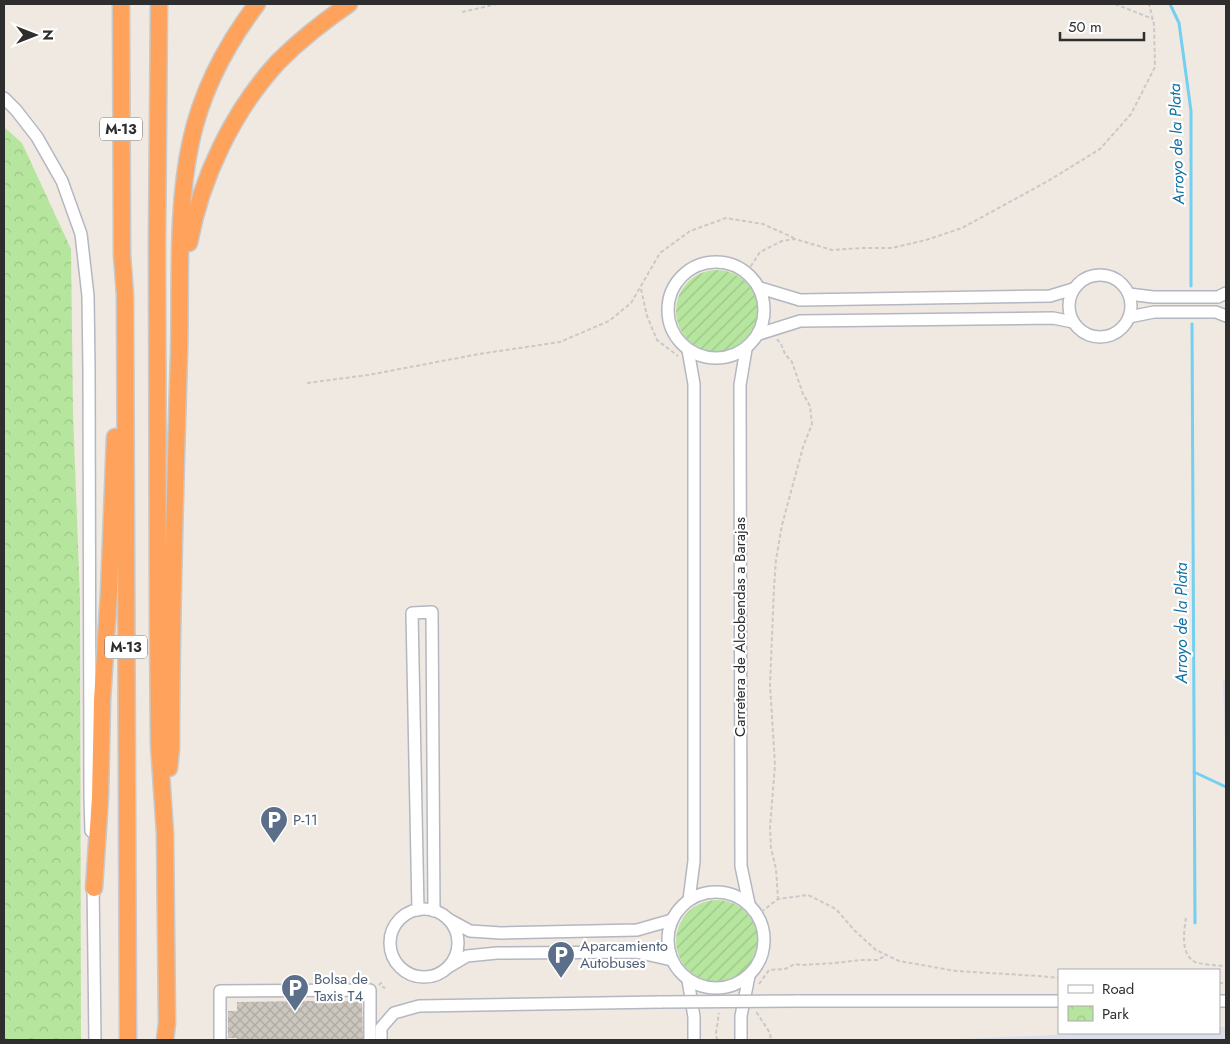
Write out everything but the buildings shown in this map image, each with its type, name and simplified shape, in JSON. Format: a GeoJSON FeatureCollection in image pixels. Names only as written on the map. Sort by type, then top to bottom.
{"type":"FeatureCollection","features":[{"type":"Feature","properties":{"kind":"highway","name":"M-13"},"geometry":{"type":"LineString","coordinates":[[120,4],[122,255],[125,295],[128,1040]]}},
{"type":"Feature","properties":{"kind":"highway","name":"M-13"},"geometry":{"type":"LineString","coordinates":[[159,4],[157,243],[158,647],[159,744],[166,833],[167,1023],[165,1040]]}},
{"type":"Feature","properties":{"kind":"highway"},"geometry":{"type":"LineString","coordinates":[[166,833],[171,749],[171,627],[182,202],[185,171],[191,139],[205,94],[215,70],[224,51],[257,4]]}},
{"type":"Feature","properties":{"kind":"highway"},"geometry":{"type":"LineString","coordinates":[[180,312],[193,219],[206,181],[223,142],[257,88],[278,63],[317,27],[349,4]]}},
{"type":"Feature","properties":{"kind":"highway"},"geometry":{"type":"LineString","coordinates":[[94,888],[100,797],[102,700],[116,430],[116,294],[122,255]]}},
{"type":"Feature","properties":{"kind":"highway"},"geometry":{"type":"LineString","coordinates":[[167,1023],[170,1040]]}},
{"type":"Feature","properties":{"kind":"street"},"geometry":{"type":"LineString","coordinates":[[4,98],[16,110],[36,137],[62,181],[81,234],[88,296],[90,798],[94,888],[95,1040]]}},
{"type":"Feature","properties":{"kind":"street"},"geometry":{"type":"LineString","coordinates":[[711,262],[725,262],[747,272],[754,278],[760,288],[764,302],[764,318],[759,334],[746,349],[732,356],[717,359],[706,358],[688,350],[677,339],[669,319],[670,298],[675,284],[691,269],[711,262]]}},
{"type":"Feature","properties":{"kind":"street"},"geometry":{"type":"LineString","coordinates":[[760,288],[800,300],[1050,296],[1073,289],[1083,279],[1096,274],[1110,276],[1122,283],[1129,294],[1131,306],[1129,317],[1122,328],[1112,335],[1099,338],[1086,334],[1073,322],[1068,306],[1073,289]]}},
{"type":"Feature","properties":{"kind":"street"},"geometry":{"type":"LineString","coordinates":[[1129,294],[1153,298],[1218,297],[1226,293]]}},
{"type":"Feature","properties":{"kind":"street"},"geometry":{"type":"LineString","coordinates":[[1129,317],[1154,312],[1216,312],[1226,316]]}},
{"type":"Feature","properties":{"kind":"street"},"geometry":{"type":"LineString","coordinates":[[759,334],[800,321],[1053,318],[1073,322]]}},
{"type":"Feature","properties":{"kind":"street","name":"Carretera de Alcobendas a Barajas"},"geometry":{"type":"LineString","coordinates":[[746,349],[740,385],[740,866],[749,904]]}},
{"type":"Feature","properties":{"kind":"street"},"geometry":{"type":"LineString","coordinates":[[688,350],[694,384],[694,861],[689,900]]}},
{"type":"Feature","properties":{"kind":"street"},"geometry":{"type":"LineString","coordinates":[[418,910],[412,613],[432,612],[434,911]]}},
{"type":"Feature","properties":{"kind":"street"},"geometry":{"type":"LineString","coordinates":[[741,1040],[741,1016],[749,976],[763,953],[763,927],[749,904],[730,894],[708,892],[689,900],[672,920],[668,940],[672,960],[684,977],[708,988],[730,987],[749,976]]}},
{"type":"Feature","properties":{"kind":"street"},"geometry":{"type":"LineString","coordinates":[[672,920],[637,930],[501,933],[470,931],[439,913],[418,910],[399,920],[393,929],[390,940],[390,948],[396,964],[412,976],[422,978],[442,973],[467,956],[497,953],[636,952],[672,960]]}},
{"type":"Feature","properties":{"kind":"street"},"geometry":{"type":"LineString","coordinates":[[448,919],[458,937],[457,952],[450,966]]}},
{"type":"Feature","properties":{"kind":"street"},"geometry":{"type":"LineString","coordinates":[[688,980],[694,1018],[694,1040]]}},
{"type":"Feature","properties":{"kind":"street"},"geometry":{"type":"LineString","coordinates":[[220,1040],[220,991],[362,990],[370,990],[370,1040]]}},
{"type":"Feature","properties":{"kind":"street"},"geometry":{"type":"LineString","coordinates":[[381,1040],[381,1028],[394,1014],[419,1006],[661,1002],[1058,1001]]}},
{"type":"Feature","properties":{"kind":"path"},"geometry":{"type":"LineString","coordinates":[[462,12],[497,4]]}},
{"type":"Feature","properties":{"kind":"path"},"geometry":{"type":"LineString","coordinates":[[1115,4],[1153,19]]}},
{"type":"Feature","properties":{"kind":"path"},"geometry":{"type":"LineString","coordinates":[[307,383],[368,375],[480,354],[560,342],[609,321],[631,303],[660,252],[690,231],[726,218],[764,224],[795,239],[832,250],[892,248],[926,240],[962,228],[1024,195],[1100,149],[1131,114],[1155,67],[1153,19],[1149,4]]}},
{"type":"Feature","properties":{"kind":"path"},"geometry":{"type":"LineString","coordinates":[[747,272],[760,252],[782,241],[795,239]]}},
{"type":"Feature","properties":{"kind":"path"},"geometry":{"type":"LineString","coordinates":[[640,288],[657,340],[678,356],[681,362]]}},
{"type":"Feature","properties":{"kind":"path"},"geometry":{"type":"LineString","coordinates":[[772,330],[782,344],[785,354],[792,362],[810,406],[812,424],[803,446],[782,525],[776,560],[770,685],[775,765],[770,827],[778,899]]}},
{"type":"Feature","properties":{"kind":"path"},"geometry":{"type":"LineString","coordinates":[[756,916],[778,899],[808,895],[836,909],[854,931],[876,950],[899,961],[956,971],[1058,978]]}},
{"type":"Feature","properties":{"kind":"path"},"geometry":{"type":"LineString","coordinates":[[1186,918],[1184,944],[1186,953],[1195,962],[1226,966]]}},
{"type":"Feature","properties":{"kind":"path"},"geometry":{"type":"LineString","coordinates":[[757,987],[769,970],[785,969],[795,964],[878,960],[887,955]]}},
{"type":"Feature","properties":{"kind":"path"},"geometry":{"type":"LineString","coordinates":[[753,1011],[757,1013],[766,1026],[771,1040]]}},
{"type":"Feature","properties":{"kind":"shaded area"},"geometry":{"type":"Polygon","coordinates":[[[1223,680],[1226,680],[1226,771],[1223,680]]]}},
{"type":"Feature","properties":{"kind":"shaded area"},"geometry":{"type":"Polygon","coordinates":[[[1220,1027],[1226,1027],[1226,1040],[940,1040],[1078,1034],[1220,1034],[1220,1027]]]}},
{"type":"Feature","properties":{"kind":"green space"},"geometry":{"type":"Polygon","coordinates":[[[4,127],[22,143],[71,249],[73,412],[80,599],[81,1040],[4,1040],[4,127]]]}},
{"type":"Feature","properties":{"kind":"green space"},"geometry":{"type":"Polygon","coordinates":[[[717,270],[733,273],[746,282],[755,295],[758,311],[755,327],[746,340],[733,349],[717,352],[701,349],[688,340],[679,327],[676,311],[679,295],[688,282],[701,273],[717,270]]]}},
{"type":"Feature","properties":{"kind":"green space"},"geometry":{"type":"Polygon","coordinates":[[[717,900],[740,907],[746,912],[751,918],[758,941],[751,964],[746,970],[740,975],[717,982],[694,975],[688,970],[683,964],[676,941],[683,918],[688,912],[694,907],[717,900]]]}},
{"type":"Feature","properties":{"kind":"waterway","name":"Arroyo de la Plata"},"geometry":{"type":"LineString","coordinates":[[1170,4],[1179,23],[1191,111],[1191,286]]}},
{"type":"Feature","properties":{"kind":"waterway","name":"Arroyo de la Plata"},"geometry":{"type":"LineString","coordinates":[[1192,324],[1195,923]]}},
{"type":"Feature","properties":{"kind":"waterway"},"geometry":{"type":"LineString","coordinates":[[1194,772],[1226,787]]}},
{"type":"Feature","properties":{"kind":"place","name":"P-11"},"geometry":{"type":"Point","coordinates":[274,844]}},
{"type":"Feature","properties":{"kind":"place","name":"Aparcamiento Autobuses"},"geometry":{"type":"Point","coordinates":[561,979]}},
{"type":"Feature","properties":{"kind":"place","name":"Bolsa de Taxis T4"},"geometry":{"type":"Point","coordinates":[295,1012]}}]}
